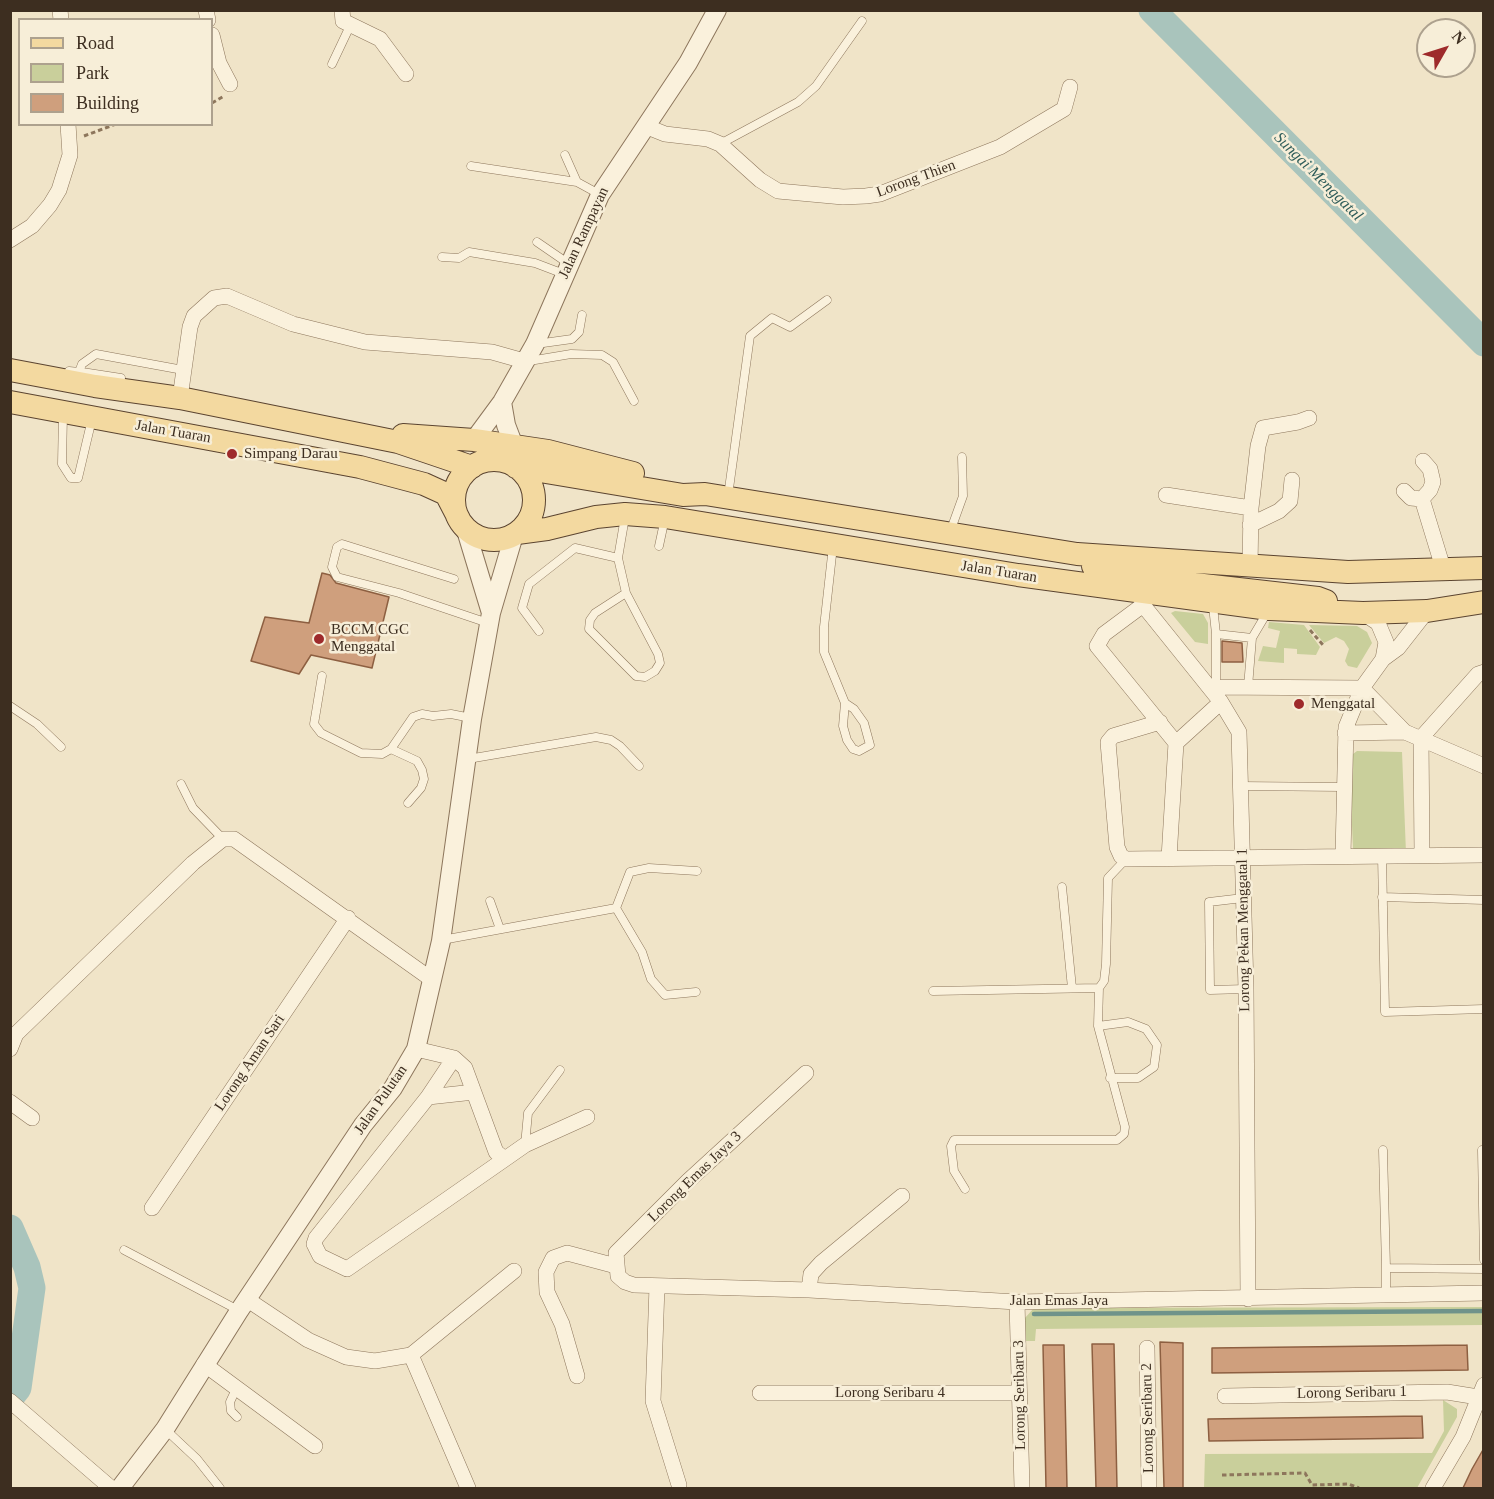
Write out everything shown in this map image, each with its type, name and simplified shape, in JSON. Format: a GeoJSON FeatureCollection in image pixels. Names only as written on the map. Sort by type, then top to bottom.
{"type":"FeatureCollection","features":[{"type":"Feature","properties":{"kind":"main road"},"geometry":{"type":"LineString","coordinates":[[20,372],[177,391],[398,442],[472,467]]}},
{"type":"Feature","properties":{"kind":"main road","name":"Jalan Tuaran"},"geometry":{"type":"LineString","coordinates":[[10,402],[360,467],[424,484],[446,494],[462,523]]}},
{"type":"Feature","properties":{"kind":"main road"},"geometry":{"type":"LineString","coordinates":[[372,437],[399,435],[474,440],[515,456],[529,481],[534,500],[530,518],[515,534],[506,538],[488,539],[462,523],[454,505],[455,490],[461,477],[472,467],[515,456]]}},
{"type":"Feature","properties":{"kind":"main road","name":"Jalan Tuaran"},"geometry":{"type":"LineString","coordinates":[[515,456],[683,495],[705,494],[1077,554],[1348,572],[1444,571],[1484,568]]}},
{"type":"Feature","properties":{"kind":"main road"},"geometry":{"type":"LineString","coordinates":[[728,498],[740,512],[1035,560],[1041,565],[1036,574],[1018,575]]}},
{"type":"Feature","properties":{"kind":"main road","name":"Jalan Tuaran"},"geometry":{"type":"LineString","coordinates":[[515,534],[596,517],[625,514],[665,517],[833,544],[1018,575],[1142,599],[1269,609],[1363,613],[1428,611],[1484,602]]}},
{"type":"Feature","properties":{"kind":"main road"},"geometry":{"type":"LineString","coordinates":[[1077,554],[1098,570],[1217,587],[1318,598],[1363,613]]}},
{"type":"Feature","properties":{"kind":"street"},"geometry":{"type":"LineString","coordinates":[[342,10],[343,21],[375,35],[406,74]]}},
{"type":"Feature","properties":{"kind":"street","name":"Jalan Rampayan"},"geometry":{"type":"LineString","coordinates":[[474,440],[502,402],[535,344],[600,195],[688,63],[717,10]]}},
{"type":"Feature","properties":{"kind":"street"},"geometry":{"type":"LineString","coordinates":[[213,39],[219,63],[230,84]]}},
{"type":"Feature","properties":{"kind":"street","name":"Lorong Thien"},"geometry":{"type":"LineString","coordinates":[[645,126],[665,134],[708,139],[720,144],[760,180],[778,191],[843,197],[880,194],[1000,147],[1036,128],[1064,109],[1070,87]]}},
{"type":"Feature","properties":{"kind":"street"},"geometry":{"type":"LineString","coordinates":[[10,240],[32,226],[50,205],[66,172],[70,155],[68,126]]}},
{"type":"Feature","properties":{"kind":"street"},"geometry":{"type":"LineString","coordinates":[[177,391],[194,316],[214,298],[227,296],[293,324],[365,342],[482,351],[524,361]]}},
{"type":"Feature","properties":{"kind":"street"},"geometry":{"type":"LineString","coordinates":[[502,402],[515,456]]}},
{"type":"Feature","properties":{"kind":"street"},"geometry":{"type":"LineString","coordinates":[[1250,567],[1251,508],[1258,446],[1263,428],[1310,418]]}},
{"type":"Feature","properties":{"kind":"street"},"geometry":{"type":"LineString","coordinates":[[1422,499],[1430,490],[1433,482],[1430,469],[1423,461]]}},
{"type":"Feature","properties":{"kind":"street"},"geometry":{"type":"LineString","coordinates":[[1250,525],[1279,511],[1290,501],[1292,480]]}},
{"type":"Feature","properties":{"kind":"street"},"geometry":{"type":"LineString","coordinates":[[1404,491],[1411,498],[1422,499]]}},
{"type":"Feature","properties":{"kind":"street"},"geometry":{"type":"LineString","coordinates":[[1166,495],[1251,508]]}},
{"type":"Feature","properties":{"kind":"street"},"geometry":{"type":"LineString","coordinates":[[1422,499],[1444,571]]}},
{"type":"Feature","properties":{"kind":"street","name":"Jalan Pulutan"},"geometry":{"type":"LineString","coordinates":[[462,523],[490,618]]}},
{"type":"Feature","properties":{"kind":"street","name":"Jalan Pulutan"},"geometry":{"type":"LineString","coordinates":[[120,1488],[165,1429],[204,1364],[363,1125],[393,1088],[416,1048],[441,941],[472,719],[490,618],[515,534]]}},
{"type":"Feature","properties":{"kind":"street"},"geometry":{"type":"LineString","coordinates":[[1142,599],[1104,634],[1097,646],[1176,743],[1169,858]]}},
{"type":"Feature","properties":{"kind":"street","name":"Lorong Pekan Menggatal 1"},"geometry":{"type":"LineString","coordinates":[[1142,599],[1212,687],[1239,732],[1246,989],[1248,1299]]}},
{"type":"Feature","properties":{"kind":"street"},"geometry":{"type":"LineString","coordinates":[[1342,855],[1345,733],[1362,688],[1383,659],[1398,648],[1428,611]]}},
{"type":"Feature","properties":{"kind":"street"},"geometry":{"type":"LineString","coordinates":[[1363,613],[1378,623],[1386,642],[1383,659]]}},
{"type":"Feature","properties":{"kind":"street"},"geometry":{"type":"LineString","coordinates":[[1422,855],[1421,738],[1478,674],[1484,672]]}},
{"type":"Feature","properties":{"kind":"street"},"geometry":{"type":"LineString","coordinates":[[1212,687],[1362,688],[1405,732]]}},
{"type":"Feature","properties":{"kind":"street"},"geometry":{"type":"LineString","coordinates":[[1176,743],[1221,702]]}},
{"type":"Feature","properties":{"kind":"street"},"geometry":{"type":"LineString","coordinates":[[1160,722],[1113,736],[1108,742],[1117,847],[1121,856],[1126,859],[1484,855]]}},
{"type":"Feature","properties":{"kind":"street"},"geometry":{"type":"LineString","coordinates":[[1345,733],[1405,732],[1484,766]]}},
{"type":"Feature","properties":{"kind":"street"},"geometry":{"type":"LineString","coordinates":[[10,1049],[16,1034],[193,863],[223,839],[234,840],[348,918],[431,979]]}},
{"type":"Feature","properties":{"kind":"street","name":"Lorong Aman Sari"},"geometry":{"type":"LineString","coordinates":[[152,1208],[348,918]]}},
{"type":"Feature","properties":{"kind":"street"},"geometry":{"type":"LineString","coordinates":[[416,1048],[454,1058],[465,1068],[496,1152],[505,1159]]}},
{"type":"Feature","properties":{"kind":"street"},"geometry":{"type":"LineString","coordinates":[[454,1058],[428,1097],[316,1238],[314,1244],[320,1256],[347,1269],[525,1145],[587,1117]]}},
{"type":"Feature","properties":{"kind":"street","name":"Lorong Emas Jaya 3"},"geometry":{"type":"LineString","coordinates":[[616,1266],[616,1253],[688,1181],[806,1073]]}},
{"type":"Feature","properties":{"kind":"street"},"geometry":{"type":"LineString","coordinates":[[428,1097],[474,1092]]}},
{"type":"Feature","properties":{"kind":"street"},"geometry":{"type":"LineString","coordinates":[[10,1102],[32,1118]]}},
{"type":"Feature","properties":{"kind":"street"},"geometry":{"type":"LineString","coordinates":[[809,1290],[811,1274],[821,1263],[902,1196]]}},
{"type":"Feature","properties":{"kind":"street"},"geometry":{"type":"LineString","coordinates":[[577,1376],[562,1324],[547,1292],[546,1272],[553,1258],[567,1253],[616,1266]]}},
{"type":"Feature","properties":{"kind":"street","name":"Jalan Emas Jaya"},"geometry":{"type":"LineString","coordinates":[[616,1266],[618,1276],[634,1285],[809,1290],[1017,1302],[1483,1293]]}},
{"type":"Feature","properties":{"kind":"street"},"geometry":{"type":"LineString","coordinates":[[243,1305],[308,1340],[346,1357],[375,1361],[411,1355],[514,1271]]}},
{"type":"Feature","properties":{"kind":"street"},"geometry":{"type":"LineString","coordinates":[[657,1286],[653,1401],[679,1485]]}},
{"type":"Feature","properties":{"kind":"street","name":"Lorong Seribaru 3"},"geometry":{"type":"LineString","coordinates":[[1017,1302],[1022,1488]]}},
{"type":"Feature","properties":{"kind":"street","name":"Lorong Seribaru 2"},"geometry":{"type":"LineString","coordinates":[[1147,1348],[1149,1488]]}},
{"type":"Feature","properties":{"kind":"street"},"geometry":{"type":"LineString","coordinates":[[411,1355],[468,1488]]}},
{"type":"Feature","properties":{"kind":"street"},"geometry":{"type":"LineString","coordinates":[[204,1364],[315,1446]]}},
{"type":"Feature","properties":{"kind":"street"},"geometry":{"type":"LineString","coordinates":[[1433,1488],[1463,1437],[1481,1391]]}},
{"type":"Feature","properties":{"kind":"street","name":"Lorong Seribaru 1"},"geometry":{"type":"LineString","coordinates":[[1225,1396],[1481,1391]]}},
{"type":"Feature","properties":{"kind":"street","name":"Lorong Seribaru 4"},"geometry":{"type":"LineString","coordinates":[[760,1393],[1019,1393]]}},
{"type":"Feature","properties":{"kind":"street"},"geometry":{"type":"LineString","coordinates":[[10,1401],[111,1488]]}},
{"type":"Feature","properties":{"kind":"lane"},"geometry":{"type":"LineString","coordinates":[[720,144],[798,102],[816,86],[862,21]]}},
{"type":"Feature","properties":{"kind":"lane"},"geometry":{"type":"LineString","coordinates":[[332,64],[350,26]]}},
{"type":"Feature","properties":{"kind":"lane"},"geometry":{"type":"LineString","coordinates":[[565,155],[577,183]]}},
{"type":"Feature","properties":{"kind":"lane"},"geometry":{"type":"LineString","coordinates":[[471,166],[577,183],[600,195]]}},
{"type":"Feature","properties":{"kind":"lane"},"geometry":{"type":"LineString","coordinates":[[537,242],[566,269]]}},
{"type":"Feature","properties":{"kind":"lane"},"geometry":{"type":"LineString","coordinates":[[442,257],[459,258],[470,252],[566,269]]}},
{"type":"Feature","properties":{"kind":"lane"},"geometry":{"type":"LineString","coordinates":[[728,498],[750,336],[772,318],[790,327],[827,300]]}},
{"type":"Feature","properties":{"kind":"lane"},"geometry":{"type":"LineString","coordinates":[[535,344],[572,339],[579,332],[582,315]]}},
{"type":"Feature","properties":{"kind":"lane"},"geometry":{"type":"LineString","coordinates":[[79,372],[82,364],[96,354],[183,370]]}},
{"type":"Feature","properties":{"kind":"lane"},"geometry":{"type":"LineString","coordinates":[[524,361],[571,354],[602,355],[613,362],[634,401]]}},
{"type":"Feature","properties":{"kind":"lane"},"geometry":{"type":"LineString","coordinates":[[20,372],[56,369],[136,381]]}},
{"type":"Feature","properties":{"kind":"lane"},"geometry":{"type":"LineString","coordinates":[[63,412],[62,464],[71,478],[78,478],[92,418]]}},
{"type":"Feature","properties":{"kind":"lane"},"geometry":{"type":"LineString","coordinates":[[949,534],[963,496],[962,457]]}},
{"type":"Feature","properties":{"kind":"lane"},"geometry":{"type":"LineString","coordinates":[[625,514],[618,558],[626,593],[658,654],[659,667],[645,677],[636,676],[589,629],[590,620],[595,613],[626,593]]}},
{"type":"Feature","properties":{"kind":"lane"},"geometry":{"type":"LineString","coordinates":[[659,546],[665,517]]}},
{"type":"Feature","properties":{"kind":"lane"},"geometry":{"type":"LineString","coordinates":[[454,579],[342,544],[337,547],[332,567],[337,577],[490,618]]}},
{"type":"Feature","properties":{"kind":"lane"},"geometry":{"type":"LineString","coordinates":[[833,544],[824,618],[824,652],[844,703],[843,726],[847,740],[853,749],[859,751],[870,745],[869,736],[864,723],[854,710],[844,703]]}},
{"type":"Feature","properties":{"kind":"lane"},"geometry":{"type":"LineString","coordinates":[[539,631],[522,608],[529,584],[575,548],[618,558]]}},
{"type":"Feature","properties":{"kind":"lane"},"geometry":{"type":"LineString","coordinates":[[1212,603],[1216,634],[1212,687]]}},
{"type":"Feature","properties":{"kind":"lane"},"geometry":{"type":"LineString","coordinates":[[1248,687],[1252,638],[1269,609]]}},
{"type":"Feature","properties":{"kind":"lane"},"geometry":{"type":"LineString","coordinates":[[1216,634],[1252,638]]}},
{"type":"Feature","properties":{"kind":"lane"},"geometry":{"type":"LineString","coordinates":[[322,676],[314,724],[321,733],[362,753],[382,754],[391,749],[413,717],[422,714],[433,716],[452,714],[472,719]]}},
{"type":"Feature","properties":{"kind":"lane"},"geometry":{"type":"LineString","coordinates":[[10,706],[37,724],[61,747]]}},
{"type":"Feature","properties":{"kind":"lane"},"geometry":{"type":"LineString","coordinates":[[468,759],[596,737],[611,740],[620,746],[639,766]]}},
{"type":"Feature","properties":{"kind":"lane"},"geometry":{"type":"LineString","coordinates":[[391,749],[417,762],[422,770],[424,778],[421,788],[408,803]]}},
{"type":"Feature","properties":{"kind":"lane"},"geometry":{"type":"LineString","coordinates":[[181,784],[193,808],[223,839]]}},
{"type":"Feature","properties":{"kind":"lane"},"geometry":{"type":"LineString","coordinates":[[1240,786],[1342,787]]}},
{"type":"Feature","properties":{"kind":"lane"},"geometry":{"type":"LineString","coordinates":[[1382,855],[1385,1012],[1484,1009]]}},
{"type":"Feature","properties":{"kind":"lane"},"geometry":{"type":"LineString","coordinates":[[965,1189],[954,1171],[951,1146],[954,1140],[1117,1140],[1124,1134],[1125,1127],[1110,1078],[1098,1026],[1099,988],[1104,981],[1106,964],[1108,878],[1126,859]]}},
{"type":"Feature","properties":{"kind":"lane"},"geometry":{"type":"LineString","coordinates":[[616,908],[630,872],[649,868],[697,871]]}},
{"type":"Feature","properties":{"kind":"lane"},"geometry":{"type":"LineString","coordinates":[[1062,887],[1072,988]]}},
{"type":"Feature","properties":{"kind":"lane"},"geometry":{"type":"LineString","coordinates":[[1382,897],[1484,900]]}},
{"type":"Feature","properties":{"kind":"lane"},"geometry":{"type":"LineString","coordinates":[[1243,898],[1209,902],[1210,990],[1246,989]]}},
{"type":"Feature","properties":{"kind":"lane"},"geometry":{"type":"LineString","coordinates":[[490,901],[501,929]]}},
{"type":"Feature","properties":{"kind":"lane"},"geometry":{"type":"LineString","coordinates":[[441,941],[616,908]]}},
{"type":"Feature","properties":{"kind":"lane"},"geometry":{"type":"LineString","coordinates":[[616,908],[642,952],[651,979],[665,995],[696,992]]}},
{"type":"Feature","properties":{"kind":"lane"},"geometry":{"type":"LineString","coordinates":[[933,991],[1099,988]]}},
{"type":"Feature","properties":{"kind":"lane"},"geometry":{"type":"LineString","coordinates":[[1098,1026],[1128,1022],[1146,1029],[1157,1045],[1154,1066],[1138,1078],[1110,1078]]}},
{"type":"Feature","properties":{"kind":"lane"},"geometry":{"type":"LineString","coordinates":[[525,1145],[528,1113],[560,1070]]}},
{"type":"Feature","properties":{"kind":"lane"},"geometry":{"type":"LineString","coordinates":[[1383,1150],[1386,1294]]}},
{"type":"Feature","properties":{"kind":"lane"},"geometry":{"type":"LineString","coordinates":[[1482,1150],[1484,1260]]}},
{"type":"Feature","properties":{"kind":"lane"},"geometry":{"type":"LineString","coordinates":[[124,1250],[243,1305]]}},
{"type":"Feature","properties":{"kind":"lane"},"geometry":{"type":"LineString","coordinates":[[1386,1268],[1484,1269]]}},
{"type":"Feature","properties":{"kind":"lane"},"geometry":{"type":"LineString","coordinates":[[1483,1293],[1484,1281]]}},
{"type":"Feature","properties":{"kind":"lane"},"geometry":{"type":"LineString","coordinates":[[237,1388],[230,1402],[231,1411],[237,1418]]}},
{"type":"Feature","properties":{"kind":"lane"},"geometry":{"type":"LineString","coordinates":[[165,1429],[197,1460],[220,1488]]}},
{"type":"Feature","properties":{"kind":"path"},"geometry":{"type":"LineString","coordinates":[[69,140],[110,126]]}},
{"type":"Feature","properties":{"kind":"path"},"geometry":{"type":"LineString","coordinates":[[1304,621],[1323,645]]}},
{"type":"Feature","properties":{"kind":"path"},"geometry":{"type":"LineString","coordinates":[[1222,1475],[1305,1473],[1312,1485],[1348,1484],[1359,1488]]}},
{"type":"Feature","properties":{"kind":"green space"},"geometry":{"type":"Polygon","coordinates":[[[1175,611],[1203,614],[1208,623],[1208,644],[1195,642],[1171,613],[1175,611]]]}},
{"type":"Feature","properties":{"kind":"green space"},"geometry":{"type":"Polygon","coordinates":[[[1269,622],[1304,625],[1320,647],[1316,655],[1297,654],[1297,649],[1284,648],[1284,663],[1258,661],[1263,646],[1276,648],[1280,631],[1268,628],[1269,622]]]}},
{"type":"Feature","properties":{"kind":"green space"},"geometry":{"type":"Polygon","coordinates":[[[1309,625],[1357,626],[1367,632],[1372,643],[1357,668],[1348,666],[1345,661],[1349,649],[1344,641],[1336,637],[1324,643],[1309,625]]]}},
{"type":"Feature","properties":{"kind":"green space"},"geometry":{"type":"Polygon","coordinates":[[[1357,751],[1402,752],[1406,853],[1357,854],[1353,848],[1349,757],[1357,751]]]}},
{"type":"Feature","properties":{"kind":"green space"},"geometry":{"type":"Polygon","coordinates":[[[1484,1307],[1483,1325],[1036,1329],[1035,1341],[1026,1341],[1024,1319],[1034,1308],[1484,1307]]]}},
{"type":"Feature","properties":{"kind":"green space"},"geometry":{"type":"Polygon","coordinates":[[[1443,1400],[1457,1409],[1457,1417],[1417,1488],[1204,1488],[1205,1454],[1432,1453],[1444,1431],[1443,1400]]]}},
{"type":"Feature","properties":{"kind":"building","name":"BCCM CGC Menggatal"},"geometry":{"type":"Polygon","coordinates":[[[322,573],[330,575],[336,583],[389,597],[372,668],[311,655],[299,674],[251,661],[265,617],[309,623],[322,573]]]}},
{"type":"Feature","properties":{"kind":"building"},"geometry":{"type":"Polygon","coordinates":[[[1222,641],[1242,643],[1243,662],[1222,662],[1222,641]]]}},
{"type":"Feature","properties":{"kind":"building"},"geometry":{"type":"Polygon","coordinates":[[[1160,1342],[1183,1343],[1183,1488],[1164,1488],[1160,1342]]]}},
{"type":"Feature","properties":{"kind":"building"},"geometry":{"type":"Polygon","coordinates":[[[1092,1344],[1114,1344],[1117,1488],[1096,1488],[1092,1344]]]}},
{"type":"Feature","properties":{"kind":"building"},"geometry":{"type":"Polygon","coordinates":[[[1043,1345],[1064,1345],[1067,1488],[1046,1488],[1043,1345]]]}},
{"type":"Feature","properties":{"kind":"building"},"geometry":{"type":"Polygon","coordinates":[[[1467,1345],[1468,1370],[1212,1373],[1212,1348],[1467,1345]]]}},
{"type":"Feature","properties":{"kind":"building"},"geometry":{"type":"Polygon","coordinates":[[[1422,1416],[1423,1438],[1209,1441],[1208,1419],[1422,1416]]]}},
{"type":"Feature","properties":{"kind":"building"},"geometry":{"type":"Polygon","coordinates":[[[1484,1448],[1484,1488],[1463,1488],[1472,1469],[1484,1448]]]}},
{"type":"Feature","properties":{"kind":"waterway","name":"Sungai Menggatal"},"geometry":{"type":"LineString","coordinates":[[1152,10],[1484,343]]}},
{"type":"Feature","properties":{"kind":"waterway"},"geometry":{"type":"LineString","coordinates":[[10,1228],[27,1267],[32,1288],[18,1388],[10,1398]]}},
{"type":"Feature","properties":{"kind":"waterway"},"geometry":{"type":"LineString","coordinates":[[1034,1314],[1484,1311]]}},
{"type":"Feature","properties":{"kind":"place","name":"Simpang Darau"},"geometry":{"type":"Point","coordinates":[232,454]}},
{"type":"Feature","properties":{"kind":"place","name":"BCCM CGC Menggatal"},"geometry":{"type":"Point","coordinates":[319,639]}},
{"type":"Feature","properties":{"kind":"place","name":"Menggatal"},"geometry":{"type":"Point","coordinates":[1299,704]}}]}
